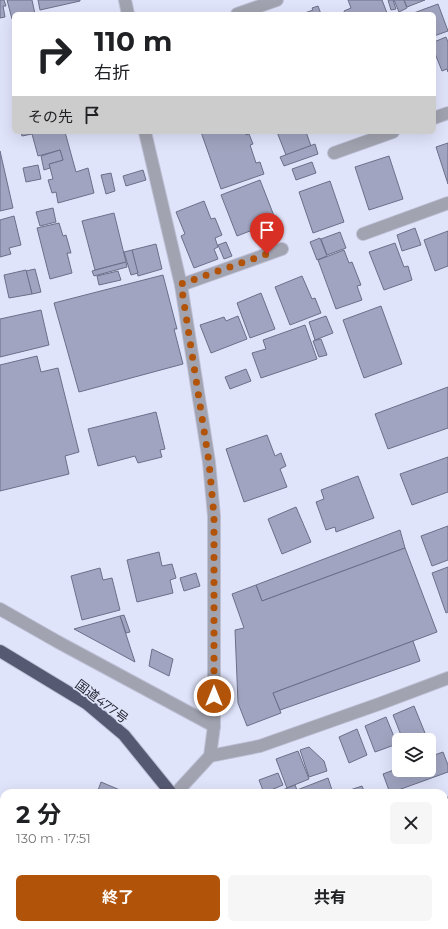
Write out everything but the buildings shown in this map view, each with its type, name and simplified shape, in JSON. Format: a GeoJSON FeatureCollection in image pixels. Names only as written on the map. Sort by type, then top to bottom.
{"type":"FeatureCollection","features":[{"type":"Feature","properties":{"kind":"highway","name":"国道477号"},"geometry":{"type":"LineString","coordinates":[[0,651],[86,703],[124,735],[168,789]]}},
{"type":"Feature","properties":{"kind":"street"},"geometry":{"type":"LineString","coordinates":[[125,0],[128,12]]}},
{"type":"Feature","properties":{"kind":"street"},"geometry":{"type":"LineString","coordinates":[[243,12],[277,0]]}},
{"type":"Feature","properties":{"kind":"street"},"geometry":{"type":"LineString","coordinates":[[436,117],[448,113]]}},
{"type":"Feature","properties":{"kind":"street"},"geometry":{"type":"LineString","coordinates":[[145,134],[181,284],[209,462],[214,516],[214,726],[210,756],[180,789]]}},
{"type":"Feature","properties":{"kind":"street"},"geometry":{"type":"LineString","coordinates":[[334,153],[387,134]]}},
{"type":"Feature","properties":{"kind":"street"},"geometry":{"type":"LineString","coordinates":[[363,234],[448,203]]}},
{"type":"Feature","properties":{"kind":"street"},"geometry":{"type":"LineString","coordinates":[[181,284],[282,249]]}},
{"type":"Feature","properties":{"kind":"street"},"geometry":{"type":"LineString","coordinates":[[0,609],[214,726]]}},
{"type":"Feature","properties":{"kind":"street"},"geometry":{"type":"LineString","coordinates":[[210,756],[260,746],[448,678]]}},
{"type":"Feature","properties":{"kind":"route"},"geometry":{"type":"LineString","coordinates":[[214,696],[214,516],[209,462],[181,284],[267,254]]}}]}
